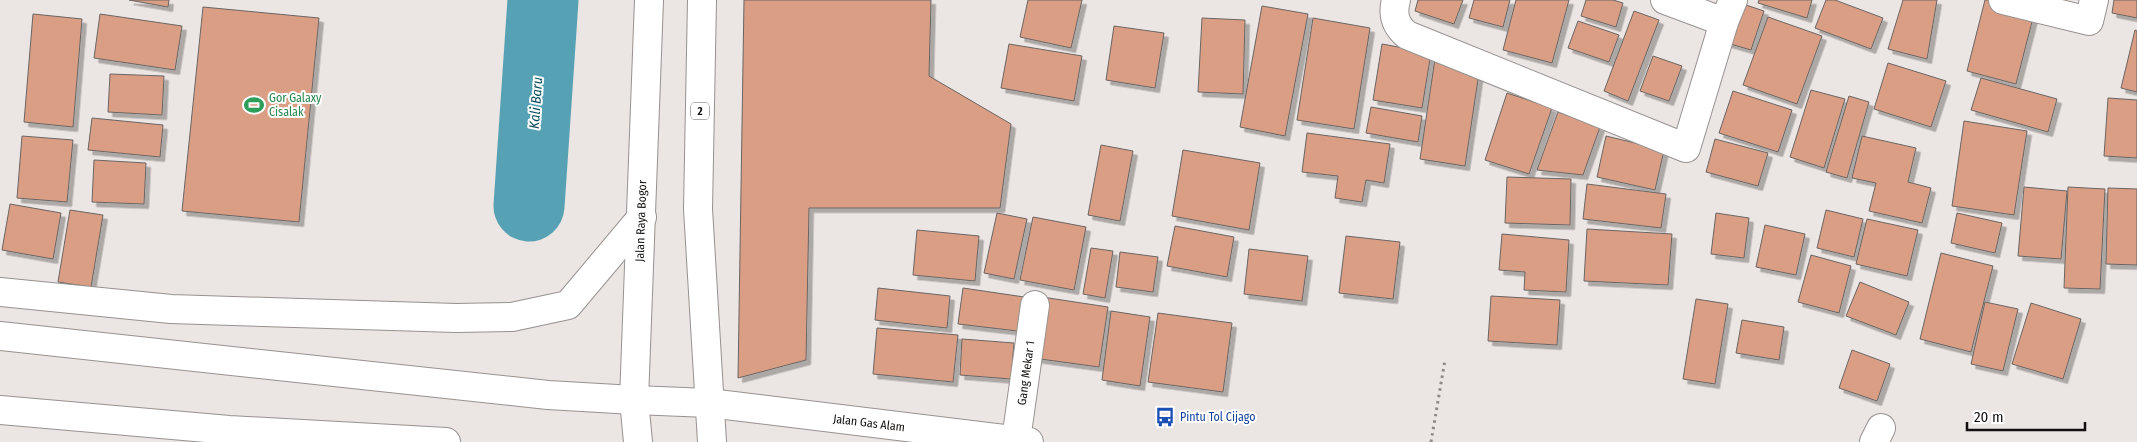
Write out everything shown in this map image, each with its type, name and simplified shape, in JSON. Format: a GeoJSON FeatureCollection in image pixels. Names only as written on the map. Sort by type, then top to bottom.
{"type":"FeatureCollection","features":[{"type":"Feature","properties":{"kind":"main road","name":"Jalan Raya Bogor"},"geometry":{"type":"LineString","coordinates":[[638,442],[634,400],[649,0]]}},
{"type":"Feature","properties":{"kind":"main road","name":"2"},"geometry":{"type":"LineString","coordinates":[[702,0],[698,209],[709,403]]}},
{"type":"Feature","properties":{"kind":"main road"},"geometry":{"type":"LineString","coordinates":[[1395,4],[1398,28],[1407,35],[1686,148],[1728,11],[1665,0]]}},
{"type":"Feature","properties":{"kind":"main road"},"geometry":{"type":"LineString","coordinates":[[2003,0],[2089,21],[2094,0]]}},
{"type":"Feature","properties":{"kind":"main road"},"geometry":{"type":"LineString","coordinates":[[0,292],[170,309],[456,318],[512,317],[568,306],[642,217]]}},
{"type":"Feature","properties":{"kind":"main road","name":"Gang Mekar 1"},"geometry":{"type":"LineString","coordinates":[[1023,441],[1035,306]]}},
{"type":"Feature","properties":{"kind":"main road","name":"Jalan Gas Alam"},"geometry":{"type":"LineString","coordinates":[[0,336],[548,396],[709,403],[1023,441]]}},
{"type":"Feature","properties":{"kind":"main road"},"geometry":{"type":"LineString","coordinates":[[709,403],[712,442]]}},
{"type":"Feature","properties":{"kind":"main road"},"geometry":{"type":"LineString","coordinates":[[0,410],[223,436],[446,442]]}},
{"type":"Feature","properties":{"kind":"path"},"geometry":{"type":"LineString","coordinates":[[1430,442],[1445,360]]}},
{"type":"Feature","properties":{"kind":"building"},"geometry":{"type":"Polygon","coordinates":[[[129,0],[169,0],[168,7],[129,0]]]}},
{"type":"Feature","properties":{"kind":"building"},"geometry":{"type":"Polygon","coordinates":[[[744,0],[931,0],[929,76],[1011,124],[1000,208],[809,208],[806,360],[738,378],[744,0]]]}},
{"type":"Feature","properties":{"kind":"building"},"geometry":{"type":"Polygon","coordinates":[[[1028,0],[1082,0],[1071,48],[1020,37],[1028,0]]]}},
{"type":"Feature","properties":{"kind":"building"},"geometry":{"type":"Polygon","coordinates":[[[1418,0],[1463,0],[1454,24],[1415,11],[1418,0]]]}},
{"type":"Feature","properties":{"kind":"building"},"geometry":{"type":"Polygon","coordinates":[[[1474,0],[1510,0],[1503,27],[1469,18],[1474,0]]]}},
{"type":"Feature","properties":{"kind":"building"},"geometry":{"type":"Polygon","coordinates":[[[1516,0],[1569,0],[1552,63],[1503,50],[1516,0]]]}},
{"type":"Feature","properties":{"kind":"building"},"geometry":{"type":"Polygon","coordinates":[[[1586,0],[1613,0],[1623,3],[1616,27],[1581,16],[1586,0]]]}},
{"type":"Feature","properties":{"kind":"building"},"geometry":{"type":"Polygon","coordinates":[[[1759,0],[1812,0],[1807,18],[1758,3],[1759,0]]]}},
{"type":"Feature","properties":{"kind":"building"},"geometry":{"type":"Polygon","coordinates":[[[1826,0],[1835,0],[1883,18],[1871,49],[1815,28],[1826,0]]]}},
{"type":"Feature","properties":{"kind":"building"},"geometry":{"type":"Polygon","coordinates":[[[1903,0],[1937,0],[1927,59],[1888,49],[1903,0]]]}},
{"type":"Feature","properties":{"kind":"building"},"geometry":{"type":"Polygon","coordinates":[[[1985,0],[1998,0],[2035,10],[2016,84],[1967,71],[1985,0]]]}},
{"type":"Feature","properties":{"kind":"building"},"geometry":{"type":"Polygon","coordinates":[[[2114,0],[2137,0],[2137,18],[2112,13],[2114,0]]]}},
{"type":"Feature","properties":{"kind":"building"},"geometry":{"type":"Polygon","coordinates":[[[1740,3],[1764,11],[1751,50],[1727,43],[1740,3]]]}},
{"type":"Feature","properties":{"kind":"building"},"geometry":{"type":"Polygon","coordinates":[[[1262,6],[1308,14],[1285,136],[1240,127],[1262,6]]]}},
{"type":"Feature","properties":{"kind":"building"},"geometry":{"type":"Polygon","coordinates":[[[203,7],[319,18],[299,222],[182,211],[203,7]]]}},
{"type":"Feature","properties":{"kind":"building"},"geometry":{"type":"Polygon","coordinates":[[[1634,11],[1659,20],[1628,101],[1604,91],[1634,11]]]}},
{"type":"Feature","properties":{"kind":"building"},"geometry":{"type":"Polygon","coordinates":[[[33,14],[82,19],[73,127],[24,122],[33,14]]]}},
{"type":"Feature","properties":{"kind":"building"},"geometry":{"type":"Polygon","coordinates":[[[100,14],[182,26],[175,70],[94,58],[100,14]]]}},
{"type":"Feature","properties":{"kind":"building"},"geometry":{"type":"Polygon","coordinates":[[[1768,17],[1822,36],[1797,104],[1743,85],[1768,17]]]}},
{"type":"Feature","properties":{"kind":"building"},"geometry":{"type":"Polygon","coordinates":[[[1202,18],[1245,20],[1243,94],[1198,92],[1202,18]]]}},
{"type":"Feature","properties":{"kind":"building"},"geometry":{"type":"Polygon","coordinates":[[[1313,18],[1370,28],[1354,129],[1297,120],[1313,18]]]}},
{"type":"Feature","properties":{"kind":"building"},"geometry":{"type":"Polygon","coordinates":[[[1578,21],[1619,35],[1609,62],[1568,48],[1578,21]]]}},
{"type":"Feature","properties":{"kind":"building"},"geometry":{"type":"Polygon","coordinates":[[[1114,26],[1164,33],[1155,88],[1106,80],[1114,26]]]}},
{"type":"Feature","properties":{"kind":"building"},"geometry":{"type":"Polygon","coordinates":[[[2135,30],[2137,31],[2137,92],[2121,88],[2135,30]]]}},
{"type":"Feature","properties":{"kind":"building"},"geometry":{"type":"Polygon","coordinates":[[[1009,44],[1082,56],[1074,101],[1001,88],[1009,44]]]}},
{"type":"Feature","properties":{"kind":"building"},"geometry":{"type":"Polygon","coordinates":[[[1382,44],[1431,53],[1422,108],[1373,100],[1382,44]]]}},
{"type":"Feature","properties":{"kind":"building"},"geometry":{"type":"Polygon","coordinates":[[[1653,56],[1682,66],[1669,101],[1640,91],[1653,56]]]}},
{"type":"Feature","properties":{"kind":"building"},"geometry":{"type":"Polygon","coordinates":[[[1435,59],[1480,66],[1465,166],[1420,159],[1435,59]]]}},
{"type":"Feature","properties":{"kind":"building"},"geometry":{"type":"Polygon","coordinates":[[[1888,63],[1946,81],[1931,127],[1874,109],[1888,63]]]}},
{"type":"Feature","properties":{"kind":"building"},"geometry":{"type":"Polygon","coordinates":[[[110,74],[164,76],[162,115],[108,112],[110,74]]]}},
{"type":"Feature","properties":{"kind":"building"},"geometry":{"type":"Polygon","coordinates":[[[1981,78],[2057,99],[2048,132],[1971,110],[1981,78]]]}},
{"type":"Feature","properties":{"kind":"building"},"geometry":{"type":"Polygon","coordinates":[[[1811,90],[1845,99],[1824,168],[1790,157],[1811,90]]]}},
{"type":"Feature","properties":{"kind":"building"},"geometry":{"type":"Polygon","coordinates":[[[1733,91],[1792,110],[1778,152],[1719,133],[1733,91]]]}},
{"type":"Feature","properties":{"kind":"building"},"geometry":{"type":"Polygon","coordinates":[[[1507,93],[1552,108],[1529,174],[1485,160],[1507,93]]]}},
{"type":"Feature","properties":{"kind":"building"},"geometry":{"type":"Polygon","coordinates":[[[1849,96],[1869,102],[1847,178],[1826,172],[1849,96]]]}},
{"type":"Feature","properties":{"kind":"building"},"geometry":{"type":"Polygon","coordinates":[[[2108,98],[2137,100],[2137,158],[2104,156],[2108,98]]]}},
{"type":"Feature","properties":{"kind":"building"},"geometry":{"type":"Polygon","coordinates":[[[1371,107],[1422,116],[1418,142],[1366,133],[1371,107]]]}},
{"type":"Feature","properties":{"kind":"building"},"geometry":{"type":"Polygon","coordinates":[[[1558,112],[1600,127],[1583,175],[1537,170],[1558,112]]]}},
{"type":"Feature","properties":{"kind":"building"},"geometry":{"type":"Polygon","coordinates":[[[92,118],[163,125],[160,157],[88,150],[92,118]]]}},
{"type":"Feature","properties":{"kind":"building"},"geometry":{"type":"Polygon","coordinates":[[[1964,121],[2027,131],[2014,215],[1952,206],[1964,121]]]}},
{"type":"Feature","properties":{"kind":"building"},"geometry":{"type":"Polygon","coordinates":[[[1307,133],[1390,144],[1384,183],[1366,180],[1362,202],[1335,198],[1338,176],[1302,172],[1307,133]]]}},
{"type":"Feature","properties":{"kind":"building"},"geometry":{"type":"Polygon","coordinates":[[[22,136],[73,140],[67,202],[17,198],[22,136]]]}},
{"type":"Feature","properties":{"kind":"building"},"geometry":{"type":"Polygon","coordinates":[[[1606,136],[1664,150],[1655,190],[1597,177],[1606,136]]]}},
{"type":"Feature","properties":{"kind":"building"},"geometry":{"type":"Polygon","coordinates":[[[1862,136],[1916,148],[1908,182],[1931,188],[1922,223],[1869,211],[1876,183],[1852,178],[1862,136]]]}},
{"type":"Feature","properties":{"kind":"building"},"geometry":{"type":"Polygon","coordinates":[[[1715,139],[1768,153],[1758,186],[1706,172],[1715,139]]]}},
{"type":"Feature","properties":{"kind":"building"},"geometry":{"type":"Polygon","coordinates":[[[1101,145],[1133,151],[1120,221],[1088,215],[1101,145]]]}},
{"type":"Feature","properties":{"kind":"building"},"geometry":{"type":"Polygon","coordinates":[[[1183,150],[1260,163],[1249,230],[1172,216],[1183,150]]]}},
{"type":"Feature","properties":{"kind":"building"},"geometry":{"type":"Polygon","coordinates":[[[94,160],[146,163],[144,204],[92,202],[94,160]]]}},
{"type":"Feature","properties":{"kind":"building"},"geometry":{"type":"Polygon","coordinates":[[[1507,177],[1571,179],[1570,225],[1505,223],[1507,177]]]}},
{"type":"Feature","properties":{"kind":"building"},"geometry":{"type":"Polygon","coordinates":[[[1587,184],[1666,194],[1661,228],[1583,219],[1587,184]]]}},
{"type":"Feature","properties":{"kind":"building"},"geometry":{"type":"Polygon","coordinates":[[[2024,187],[2067,191],[2061,259],[2018,256],[2024,187]]]}},
{"type":"Feature","properties":{"kind":"building"},"geometry":{"type":"Polygon","coordinates":[[[2068,187],[2105,189],[2100,289],[2064,288],[2068,187]]]}},
{"type":"Feature","properties":{"kind":"building"},"geometry":{"type":"Polygon","coordinates":[[[2108,188],[2137,189],[2137,265],[2106,264],[2108,188]]]}},
{"type":"Feature","properties":{"kind":"building"},"geometry":{"type":"Polygon","coordinates":[[[10,204],[61,213],[53,259],[2,250],[10,204]]]}},
{"type":"Feature","properties":{"kind":"building"},"geometry":{"type":"Polygon","coordinates":[[[70,210],[103,215],[91,287],[58,282],[70,210]]]}},
{"type":"Feature","properties":{"kind":"building"},"geometry":{"type":"Polygon","coordinates":[[[1826,210],[1863,219],[1854,257],[1817,248],[1826,210]]]}},
{"type":"Feature","properties":{"kind":"building"},"geometry":{"type":"Polygon","coordinates":[[[997,213],[1027,219],[1014,279],[984,273],[997,213]]]}},
{"type":"Feature","properties":{"kind":"building"},"geometry":{"type":"Polygon","coordinates":[[[1716,213],[1749,218],[1744,258],[1711,254],[1716,213]]]}},
{"type":"Feature","properties":{"kind":"building"},"geometry":{"type":"Polygon","coordinates":[[[1957,213],[2002,223],[1995,253],[1951,243],[1957,213]]]}},
{"type":"Feature","properties":{"kind":"building"},"geometry":{"type":"Polygon","coordinates":[[[1033,217],[1086,227],[1074,290],[1020,280],[1033,217]]]}},
{"type":"Feature","properties":{"kind":"building"},"geometry":{"type":"Polygon","coordinates":[[[1867,219],[1918,230],[1907,276],[1856,264],[1867,219]]]}},
{"type":"Feature","properties":{"kind":"building"},"geometry":{"type":"Polygon","coordinates":[[[1765,225],[1805,234],[1796,275],[1756,267],[1765,225]]]}},
{"type":"Feature","properties":{"kind":"building"},"geometry":{"type":"Polygon","coordinates":[[[1175,226],[1234,237],[1227,277],[1167,266],[1175,226]]]}},
{"type":"Feature","properties":{"kind":"building"},"geometry":{"type":"Polygon","coordinates":[[[1587,229],[1672,234],[1668,285],[1584,281],[1587,229]]]}},
{"type":"Feature","properties":{"kind":"building"},"geometry":{"type":"Polygon","coordinates":[[[917,230],[979,236],[975,281],[913,275],[917,230]]]}},
{"type":"Feature","properties":{"kind":"building"},"geometry":{"type":"Polygon","coordinates":[[[1502,234],[1569,240],[1566,292],[1524,290],[1525,272],[1499,270],[1502,234]]]}},
{"type":"Feature","properties":{"kind":"building"},"geometry":{"type":"Polygon","coordinates":[[[1346,236],[1400,242],[1393,299],[1339,293],[1346,236]]]}},
{"type":"Feature","properties":{"kind":"building"},"geometry":{"type":"Polygon","coordinates":[[[1091,248],[1113,251],[1105,298],[1083,294],[1091,248]]]}},
{"type":"Feature","properties":{"kind":"building"},"geometry":{"type":"Polygon","coordinates":[[[1249,249],[1308,256],[1302,301],[1244,294],[1249,249]]]}},
{"type":"Feature","properties":{"kind":"building"},"geometry":{"type":"Polygon","coordinates":[[[1120,252],[1158,257],[1153,292],[1116,287],[1120,252]]]}},
{"type":"Feature","properties":{"kind":"building"},"geometry":{"type":"Polygon","coordinates":[[[1941,253],[1993,266],[1971,352],[1920,339],[1941,253]]]}},
{"type":"Feature","properties":{"kind":"building"},"geometry":{"type":"Polygon","coordinates":[[[1811,255],[1851,266],[1839,313],[1798,302],[1811,255]]]}},
{"type":"Feature","properties":{"kind":"building"},"geometry":{"type":"Polygon","coordinates":[[[1860,282],[1909,302],[1896,335],[1846,316],[1860,282]]]}},
{"type":"Feature","properties":{"kind":"building"},"geometry":{"type":"Polygon","coordinates":[[[878,288],[950,296],[947,328],[875,320],[878,288]]]}},
{"type":"Feature","properties":{"kind":"building"},"geometry":{"type":"Polygon","coordinates":[[[963,288],[1031,298],[1026,332],[958,324],[963,288]]]}},
{"type":"Feature","properties":{"kind":"building"},"geometry":{"type":"Polygon","coordinates":[[[1491,296],[1560,300],[1557,345],[1488,341],[1491,296]]]}},
{"type":"Feature","properties":{"kind":"building"},"geometry":{"type":"Polygon","coordinates":[[[1042,297],[1108,307],[1099,367],[1033,358],[1042,297]]]}},
{"type":"Feature","properties":{"kind":"building"},"geometry":{"type":"Polygon","coordinates":[[[1696,299],[1728,304],[1715,384],[1683,379],[1696,299]]]}},
{"type":"Feature","properties":{"kind":"building"},"geometry":{"type":"Polygon","coordinates":[[[1985,302],[2018,309],[2003,371],[1971,364],[1985,302]]]}},
{"type":"Feature","properties":{"kind":"building"},"geometry":{"type":"Polygon","coordinates":[[[2031,303],[2081,319],[2063,379],[2012,364],[2031,303]]]}},
{"type":"Feature","properties":{"kind":"building"},"geometry":{"type":"Polygon","coordinates":[[[1111,311],[1150,317],[1140,386],[1102,380],[1111,311]]]}},
{"type":"Feature","properties":{"kind":"building"},"geometry":{"type":"Polygon","coordinates":[[[1158,313],[1232,323],[1223,392],[1148,382],[1158,313]]]}},
{"type":"Feature","properties":{"kind":"building"},"geometry":{"type":"Polygon","coordinates":[[[1742,320],[1784,327],[1779,360],[1736,353],[1742,320]]]}},
{"type":"Feature","properties":{"kind":"building"},"geometry":{"type":"Polygon","coordinates":[[[877,328],[958,335],[953,382],[873,374],[877,328]]]}},
{"type":"Feature","properties":{"kind":"building"},"geometry":{"type":"Polygon","coordinates":[[[962,339],[1014,343],[1011,379],[960,375],[962,339]]]}},
{"type":"Feature","properties":{"kind":"building"},"geometry":{"type":"Polygon","coordinates":[[[1852,350],[1890,364],[1877,401],[1839,388],[1852,350]]]}},
{"type":"Feature","properties":{"kind":"waterway","name":"Kali Baru"},"geometry":{"type":"LineString","coordinates":[[529,206],[543,0]]}},
{"type":"Feature","properties":{"kind":"place","name":"Gor Galaxy Cisalak"},"geometry":{"type":"Point","coordinates":[254,105]}},
{"type":"Feature","properties":{"kind":"place","name":"Pintu Tol Cijago"},"geometry":{"type":"Point","coordinates":[1165,417]}}]}
